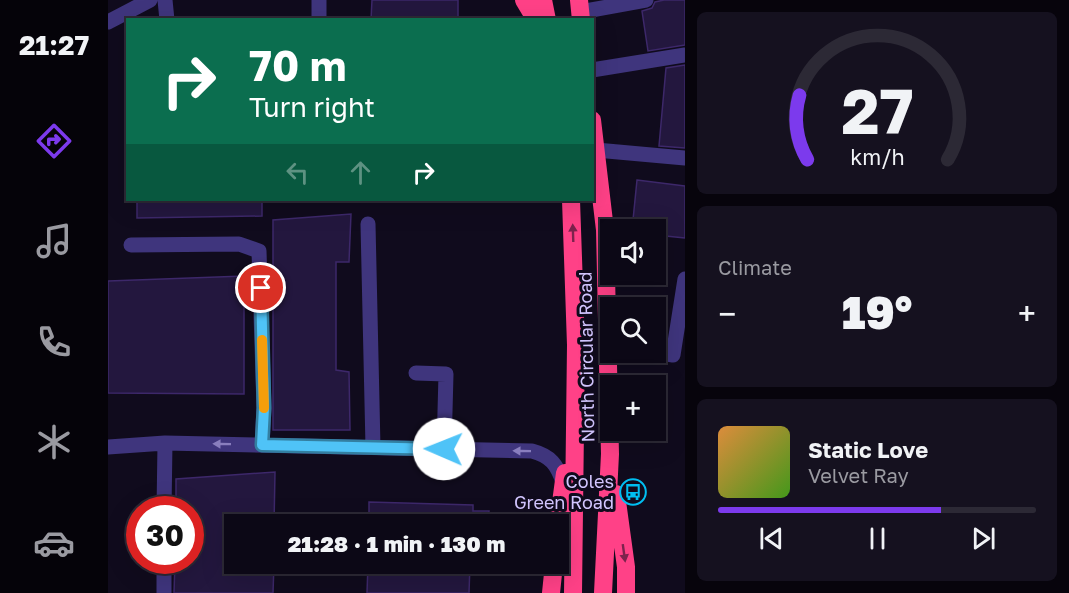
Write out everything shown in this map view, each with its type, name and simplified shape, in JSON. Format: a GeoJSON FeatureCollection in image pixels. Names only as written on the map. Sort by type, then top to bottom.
{"type":"FeatureCollection","features":[{"type":"Feature","properties":{"kind":"highway"},"geometry":{"type":"LineString","coordinates":[[524,0],[535,18]]}},
{"type":"Feature","properties":{"kind":"highway"},"geometry":{"type":"LineString","coordinates":[[543,0],[547,18]]}},
{"type":"Feature","properties":{"kind":"highway","name":"North Circular Road"},"geometry":{"type":"LineString","coordinates":[[594,135],[605,230],[610,454],[603,593]]}},
{"type":"Feature","properties":{"kind":"highway","name":"North Circular Road"},"geometry":{"type":"LineString","coordinates":[[571,201],[576,345],[573,593]]}},
{"type":"Feature","properties":{"kind":"highway"},"geometry":{"type":"LineString","coordinates":[[559,514],[575,396]]}},
{"type":"Feature","properties":{"kind":"highway"},"geometry":{"type":"LineString","coordinates":[[610,454],[626,567],[626,593]]}},
{"type":"Feature","properties":{"kind":"highway"},"geometry":{"type":"LineString","coordinates":[[551,593],[553,574]]}},
{"type":"Feature","properties":{"kind":"street"},"geometry":{"type":"LineString","coordinates":[[108,22],[150,0]]}},
{"type":"Feature","properties":{"kind":"street"},"geometry":{"type":"LineString","coordinates":[[165,0],[167,18]]}},
{"type":"Feature","properties":{"kind":"street"},"geometry":{"type":"LineString","coordinates":[[319,0],[319,18]]}},
{"type":"Feature","properties":{"kind":"street"},"geometry":{"type":"LineString","coordinates":[[580,10],[646,0]]}},
{"type":"Feature","properties":{"kind":"street"},"geometry":{"type":"LineString","coordinates":[[594,70],[685,55]]}},
{"type":"Feature","properties":{"kind":"street"},"geometry":{"type":"LineString","coordinates":[[596,150],[685,158]]}},
{"type":"Feature","properties":{"kind":"street"},"geometry":{"type":"LineString","coordinates":[[368,224],[372,447]]}},
{"type":"Feature","properties":{"kind":"street"},"geometry":{"type":"LineString","coordinates":[[131,245],[239,244],[259,251],[264,408],[262,445]]}},
{"type":"Feature","properties":{"kind":"street"},"geometry":{"type":"LineString","coordinates":[[666,354],[673,355],[685,279]]}},
{"type":"Feature","properties":{"kind":"street"},"geometry":{"type":"LineString","coordinates":[[416,373],[446,374],[444,449]]}},
{"type":"Feature","properties":{"kind":"street"},"geometry":{"type":"LineString","coordinates":[[165,443],[165,496]]}},
{"type":"Feature","properties":{"kind":"street"},"geometry":{"type":"LineString","coordinates":[[108,447],[165,443],[532,451],[545,454],[556,464],[563,482]]}},
{"type":"Feature","properties":{"kind":"street"},"geometry":{"type":"LineString","coordinates":[[164,574],[164,593]]}},
{"type":"Feature","properties":{"kind":"building"},"geometry":{"type":"Polygon","coordinates":[[[372,0],[458,0],[458,18],[371,18],[372,0]]]}},
{"type":"Feature","properties":{"kind":"building"},"geometry":{"type":"Polygon","coordinates":[[[685,0],[685,45],[648,51],[642,11],[652,8],[655,2],[685,0]]]}},
{"type":"Feature","properties":{"kind":"building"},"geometry":{"type":"Polygon","coordinates":[[[685,65],[685,148],[659,146],[666,68],[685,65]]]}},
{"type":"Feature","properties":{"kind":"building"},"geometry":{"type":"Polygon","coordinates":[[[637,180],[685,186],[685,238],[666,236],[666,219],[633,219],[637,180]]]}},
{"type":"Feature","properties":{"kind":"building"},"geometry":{"type":"Polygon","coordinates":[[[137,201],[262,201],[262,216],[137,218],[137,201]]]}},
{"type":"Feature","properties":{"kind":"building"},"geometry":{"type":"Polygon","coordinates":[[[351,214],[349,262],[336,262],[336,370],[349,372],[350,430],[273,430],[273,220],[351,214]]]}},
{"type":"Feature","properties":{"kind":"building"},"geometry":{"type":"Polygon","coordinates":[[[244,276],[244,394],[108,393],[108,281],[244,276]]]}},
{"type":"Feature","properties":{"kind":"building"},"geometry":{"type":"Polygon","coordinates":[[[275,472],[274,514],[224,514],[224,574],[274,574],[273,593],[174,593],[175,574],[204,574],[204,496],[176,496],[176,479],[275,472]]]}},
{"type":"Feature","properties":{"kind":"building"},"geometry":{"type":"Polygon","coordinates":[[[369,502],[473,505],[473,511],[489,511],[489,514],[369,514],[369,502]]]}},
{"type":"Feature","properties":{"kind":"building"},"geometry":{"type":"Polygon","coordinates":[[[368,574],[470,574],[469,593],[367,593],[368,574]]]}},
{"type":"Feature","properties":{"kind":"slow traffic"},"geometry":{"type":"LineString","coordinates":[[262,340],[264,408]]}},
{"type":"Feature","properties":{"kind":"place","name":"Coles Green Road"},"geometry":{"type":"Point","coordinates":[633,492]}},
{"type":"Feature","properties":{"kind":"route"},"geometry":{"type":"LineString","coordinates":[[261,288],[264,408],[262,445],[444,449]]}}]}
